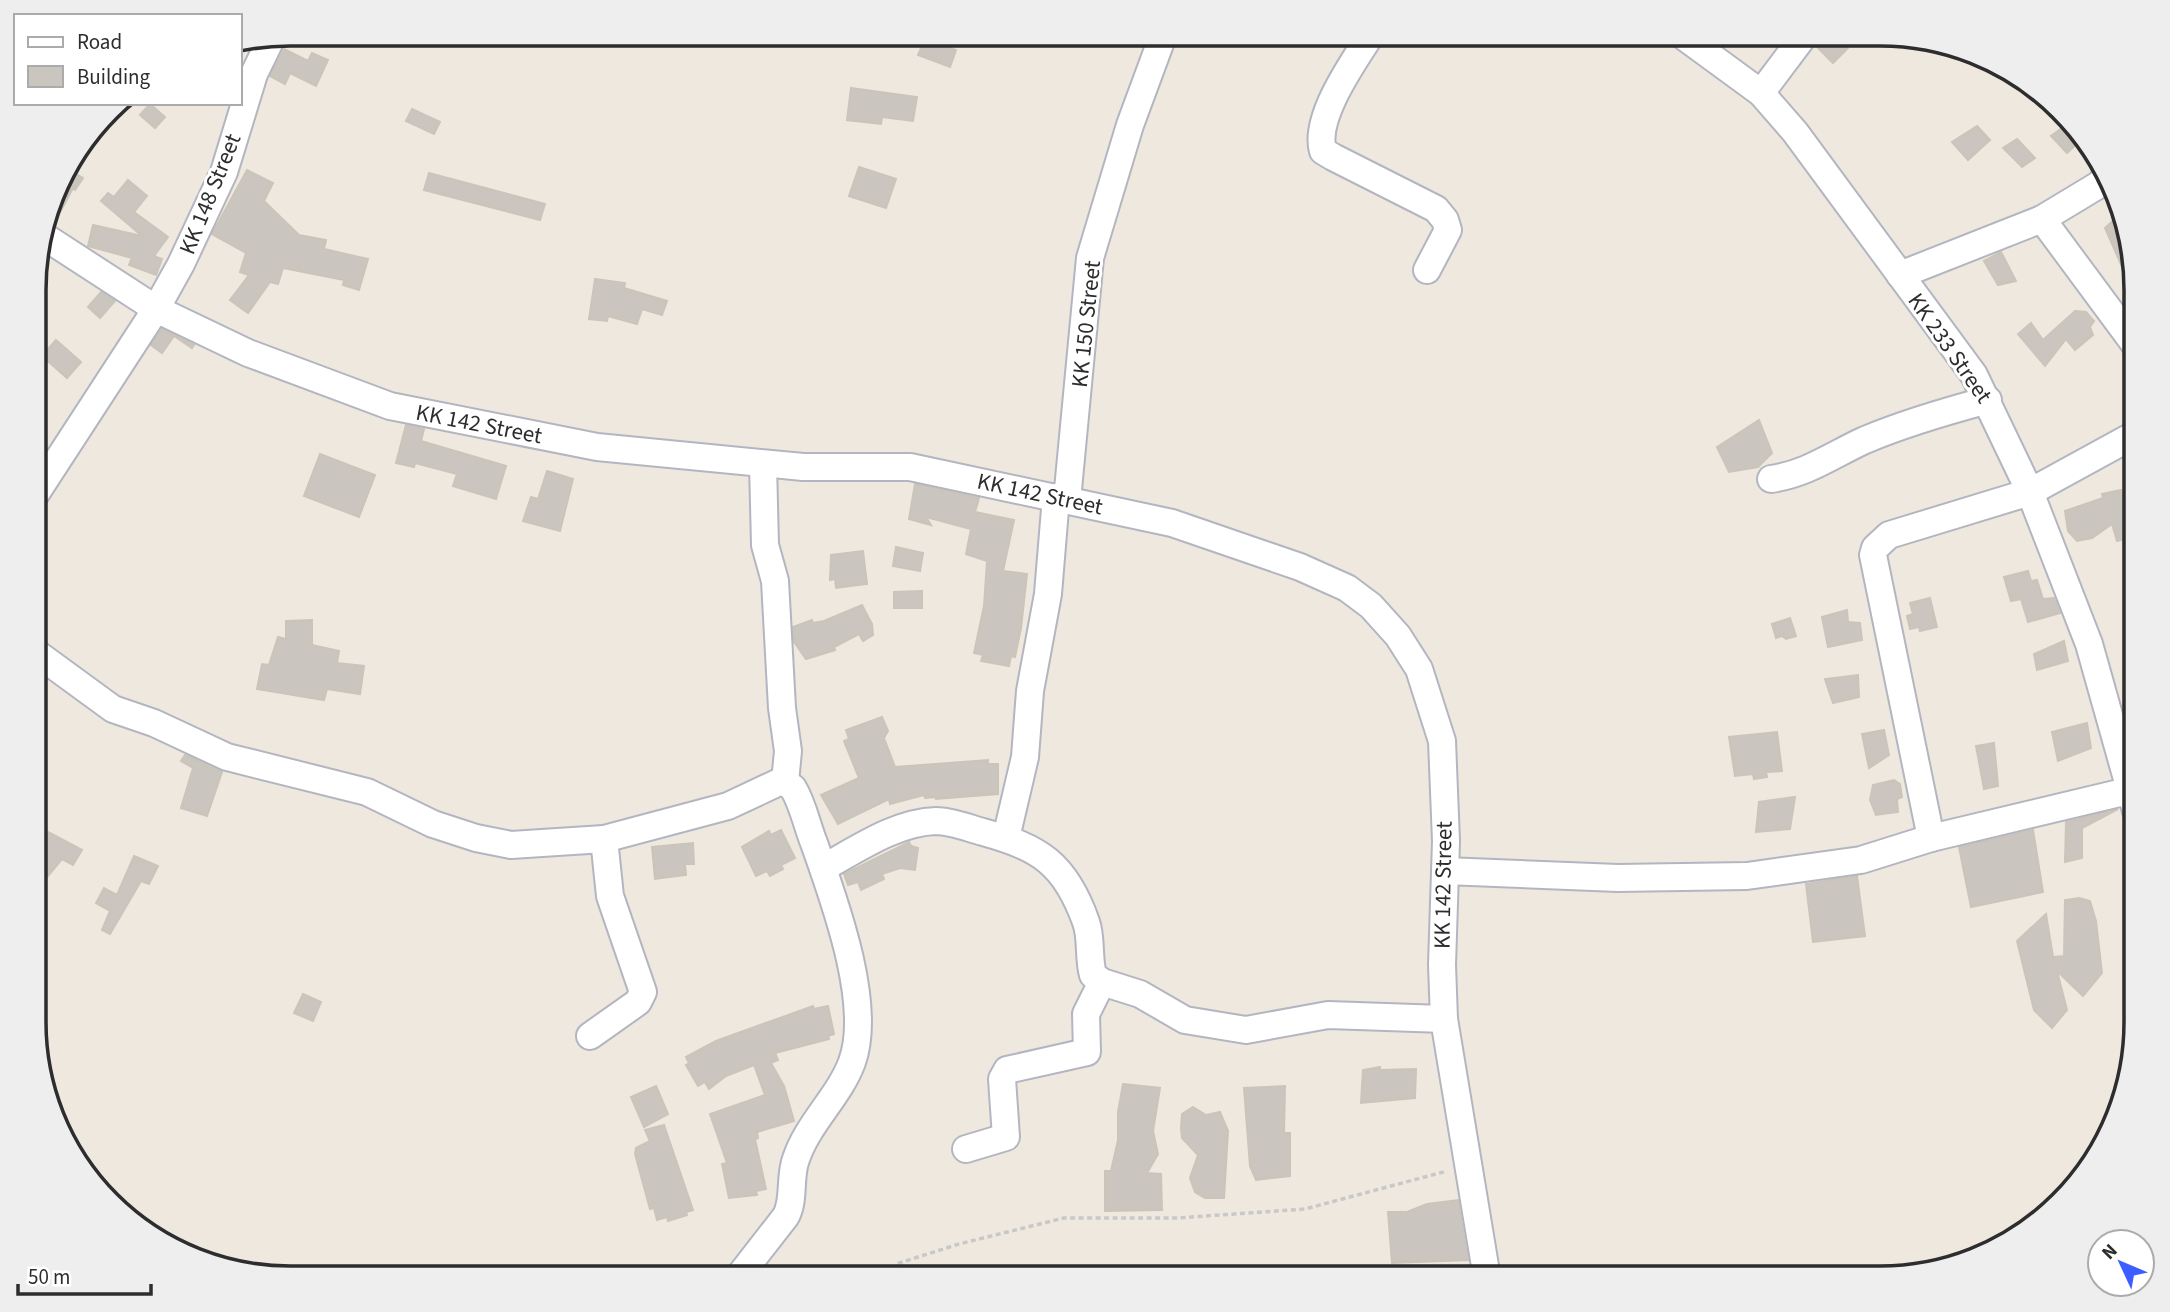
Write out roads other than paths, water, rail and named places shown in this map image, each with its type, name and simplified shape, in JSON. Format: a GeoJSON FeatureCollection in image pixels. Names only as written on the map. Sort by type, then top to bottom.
{"type":"FeatureCollection","features":[{"type":"Feature","properties":{"kind":"street","name":"KK 150 Street"},"geometry":{"type":"LineString","coordinates":[[1006,838],[1025,757],[1030,691],[1062,498],[1090,258],[1130,125],[1159,46]]}},
{"type":"Feature","properties":{"kind":"street"},"geometry":{"type":"LineString","coordinates":[[1364,46],[1344,77],[1325,119],[1320,142],[1323,151],[1436,209],[1446,219],[1448,230],[1427,270]]}},
{"type":"Feature","properties":{"kind":"street","name":"KK 233 Street"},"geometry":{"type":"LineString","coordinates":[[1697,46],[1761,93],[1819,161],[1974,375],[2030,492],[2088,644],[2124,767]]}},
{"type":"Feature","properties":{"kind":"street"},"geometry":{"type":"LineString","coordinates":[[1761,93],[1796,46]]}},
{"type":"Feature","properties":{"kind":"street","name":"KK 148 Street"},"geometry":{"type":"LineString","coordinates":[[46,478],[156,309],[209,208],[224,173],[254,74],[267,47]]}},
{"type":"Feature","properties":{"kind":"street"},"geometry":{"type":"LineString","coordinates":[[1900,275],[2042,219],[2100,184]]}},
{"type":"Feature","properties":{"kind":"street"},"geometry":{"type":"LineString","coordinates":[[2042,219],[2124,330]]}},
{"type":"Feature","properties":{"kind":"street","name":"KK 142 Street"},"geometry":{"type":"LineString","coordinates":[[51,241],[156,309],[248,353],[390,406],[597,447],[764,464],[910,467],[1171,523],[1227,541],[1347,588],[1371,606],[1405,647],[1419,669],[1442,741],[1444,1019],[1485,1266]]}},
{"type":"Feature","properties":{"kind":"street"},"geometry":{"type":"LineString","coordinates":[[1771,479],[1811,469],[1865,440],[1925,417],[1988,400]]}},
{"type":"Feature","properties":{"kind":"street"},"geometry":{"type":"LineString","coordinates":[[1931,838],[1873,555],[1875,548],[1889,535],[2030,492],[2124,441]]}},
{"type":"Feature","properties":{"kind":"street"},"geometry":{"type":"LineString","coordinates":[[764,464],[765,545],[775,581],[782,708],[788,751],[785,782]]}},
{"type":"Feature","properties":{"kind":"street"},"geometry":{"type":"LineString","coordinates":[[46,660],[113,709],[154,723],[227,757],[367,792],[433,824],[476,838],[511,845],[604,839],[728,806],[777,783],[785,782]]}},
{"type":"Feature","properties":{"kind":"street"},"geometry":{"type":"LineString","coordinates":[[747,1266],[790,1208],[795,1160],[846,1076],[856,1044],[858,1016],[849,953],[795,792],[785,782]]}},
{"type":"Feature","properties":{"kind":"street"},"geometry":{"type":"LineString","coordinates":[[1445,871],[1618,878],[1747,876],[1861,860],[1931,838],[2124,803]]}},
{"type":"Feature","properties":{"kind":"street"},"geometry":{"type":"LineString","coordinates":[[822,868],[894,831],[935,821],[1006,838],[1037,850],[1056,866],[1086,923],[1091,971],[1102,982],[1140,994],[1185,1020],[1246,1030],[1328,1015],[1444,1019]]}},
{"type":"Feature","properties":{"kind":"street"},"geometry":{"type":"LineString","coordinates":[[590,1036],[638,1002],[643,992],[610,896],[604,839]]}},
{"type":"Feature","properties":{"kind":"street"},"geometry":{"type":"LineString","coordinates":[[966,1149],[1006,1137],[1002,1079],[1007,1070],[1087,1052],[1086,1014],[1102,982]]}}]}
